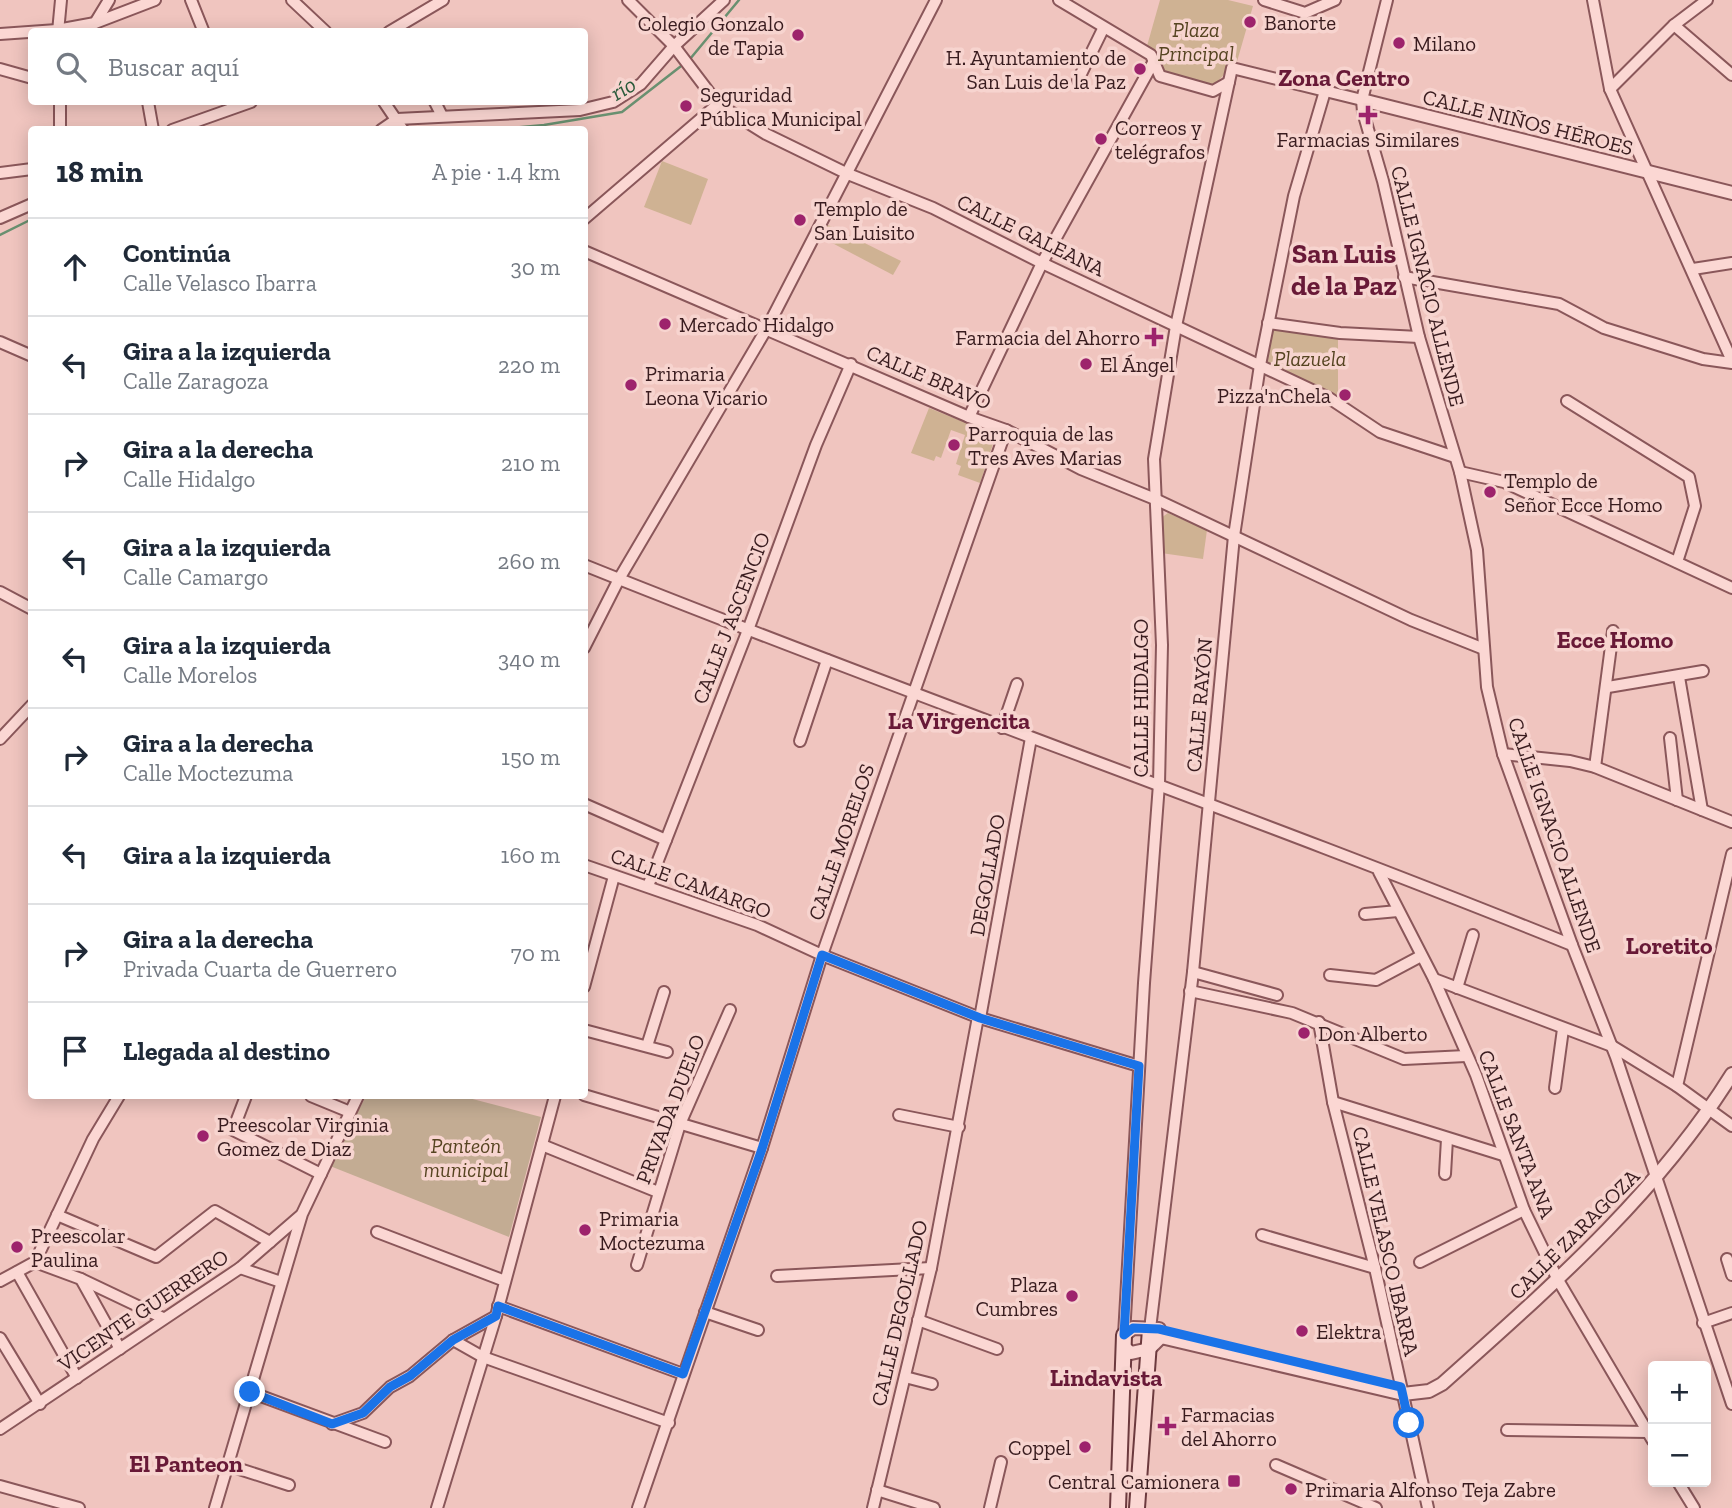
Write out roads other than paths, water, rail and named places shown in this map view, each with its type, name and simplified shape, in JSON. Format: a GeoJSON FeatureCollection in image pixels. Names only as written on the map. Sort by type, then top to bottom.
{"type":"FeatureCollection","features":[{"type":"Feature","properties":{"kind":"main road"},"geometry":{"type":"LineString","coordinates":[[1137,1508],[1150,1329]]}},
{"type":"Feature","properties":{"kind":"main road"},"geometry":{"type":"LineString","coordinates":[[1118,1508],[1124,1341]]}},
{"type":"Feature","properties":{"kind":"main road"},"geometry":{"type":"LineString","coordinates":[[1123,1377],[1146,1378]]}},
{"type":"Feature","properties":{"kind":"street"},"geometry":{"type":"LineString","coordinates":[[57,28],[61,0]]}},
{"type":"Feature","properties":{"kind":"street"},"geometry":{"type":"LineString","coordinates":[[95,23],[109,0]]}},
{"type":"Feature","properties":{"kind":"street"},"geometry":{"type":"LineString","coordinates":[[71,28],[95,23],[155,0]]}},
{"type":"Feature","properties":{"kind":"street"},"geometry":{"type":"LineString","coordinates":[[191,0],[202,28]]}},
{"type":"Feature","properties":{"kind":"street"},"geometry":{"type":"LineString","coordinates":[[292,0],[322,28]]}},
{"type":"Feature","properties":{"kind":"street"},"geometry":{"type":"LineString","coordinates":[[396,28],[443,0]]}},
{"type":"Feature","properties":{"kind":"street","name":"CALLE GALEANA"},"geometry":{"type":"LineString","coordinates":[[628,0],[676,49],[718,104],[766,134],[848,174],[933,208],[1042,263],[1329,398],[1381,432],[1452,456]]}},
{"type":"Feature","properties":{"kind":"street"},"geometry":{"type":"LineString","coordinates":[[386,105],[399,124],[441,114],[580,110],[605,104],[641,84],[724,0]]}},
{"type":"Feature","properties":{"kind":"street"},"geometry":{"type":"LineString","coordinates":[[588,640],[619,579],[766,328],[936,0]]}},
{"type":"Feature","properties":{"kind":"street"},"geometry":{"type":"LineString","coordinates":[[1059,0],[1151,55],[1160,76],[1213,91],[1229,82]]}},
{"type":"Feature","properties":{"kind":"street"},"geometry":{"type":"LineString","coordinates":[[1264,0],[1305,13],[1335,0]]}},
{"type":"Feature","properties":{"kind":"street"},"geometry":{"type":"LineString","coordinates":[[1362,100],[1387,0]]}},
{"type":"Feature","properties":{"kind":"street"},"geometry":{"type":"LineString","coordinates":[[1404,277],[1559,304],[1604,328],[1703,359],[1732,362],[1693,269],[1610,89],[1593,0]]}},
{"type":"Feature","properties":{"kind":"street"},"geometry":{"type":"LineString","coordinates":[[1610,89],[1674,25],[1707,0]]}},
{"type":"Feature","properties":{"kind":"street"},"geometry":{"type":"LineString","coordinates":[[1674,25],[1730,67]]}},
{"type":"Feature","properties":{"kind":"street"},"geometry":{"type":"LineString","coordinates":[[1078,80],[1104,29]]}},
{"type":"Feature","properties":{"kind":"street"},"geometry":{"type":"LineString","coordinates":[[0,34],[28,33]]}},
{"type":"Feature","properties":{"kind":"street"},"geometry":{"type":"LineString","coordinates":[[969,417],[1042,263],[1154,61]]}},
{"type":"Feature","properties":{"kind":"street","name":"CALLE NIÑOS HÉROES"},"geometry":{"type":"LineString","coordinates":[[1232,68],[1732,193]]}},
{"type":"Feature","properties":{"kind":"street","name":"CALLE HIDALGO"},"geometry":{"type":"LineString","coordinates":[[1124,1341],[1139,1066],[1159,784],[1162,645],[1154,458],[1176,326],[1232,68]]}},
{"type":"Feature","properties":{"kind":"street"},"geometry":{"type":"LineString","coordinates":[[0,69],[28,77]]}},
{"type":"Feature","properties":{"kind":"street","name":"CALLE RAYÓN"},"geometry":{"type":"LineString","coordinates":[[1150,1329],[1193,972],[1234,536],[1268,323],[1294,196],[1325,91]]}},
{"type":"Feature","properties":{"kind":"street","name":"CALLE IGNACIO ALLENDE"},"geometry":{"type":"LineString","coordinates":[[1362,100],[1419,337],[1452,456],[1460,472],[1476,550],[1488,687],[1503,754],[1572,946],[1612,1046],[1731,1401]]}},
{"type":"Feature","properties":{"kind":"street"},"geometry":{"type":"LineString","coordinates":[[588,216],[718,104]]}},
{"type":"Feature","properties":{"kind":"street"},"geometry":{"type":"LineString","coordinates":[[60,105],[60,126]]}},
{"type":"Feature","properties":{"kind":"street"},"geometry":{"type":"LineString","coordinates":[[149,105],[152,126]]}},
{"type":"Feature","properties":{"kind":"street"},"geometry":{"type":"LineString","coordinates":[[183,126],[243,105]]}},
{"type":"Feature","properties":{"kind":"street"},"geometry":{"type":"LineString","coordinates":[[436,105],[441,114]]}},
{"type":"Feature","properties":{"kind":"street"},"geometry":{"type":"LineString","coordinates":[[0,173],[28,170]]}},
{"type":"Feature","properties":{"kind":"street"},"geometry":{"type":"LineString","coordinates":[[0,218],[28,206]]}},
{"type":"Feature","properties":{"kind":"street","name":"CALLE BRAVO"},"geometry":{"type":"LineString","coordinates":[[588,253],[969,417],[1006,430],[1081,469],[1155,499],[1411,620],[1484,649]]}},
{"type":"Feature","properties":{"kind":"street"},"geometry":{"type":"LineString","coordinates":[[1693,269],[1732,264]]}},
{"type":"Feature","properties":{"kind":"street"},"geometry":{"type":"LineString","coordinates":[[1268,323],[1340,333],[1419,337]]}},
{"type":"Feature","properties":{"kind":"street"},"geometry":{"type":"LineString","coordinates":[[0,342],[28,354]]}},
{"type":"Feature","properties":{"kind":"street","name":"CALLE J ASCENCIO"},"geometry":{"type":"LineString","coordinates":[[648,886],[748,630],[816,445],[851,364]]}},
{"type":"Feature","properties":{"kind":"street"},"geometry":{"type":"LineString","coordinates":[[1567,401],[1689,477],[1695,506],[1677,562]]}},
{"type":"Feature","properties":{"kind":"street","name":"CALLE MORELOS"},"geometry":{"type":"LineString","coordinates":[[638,1508],[762,1149],[822,955],[1006,430]]}},
{"type":"Feature","properties":{"kind":"street"},"geometry":{"type":"LineString","coordinates":[[1460,472],[1504,482],[1732,588]]}},
{"type":"Feature","properties":{"kind":"street"},"geometry":{"type":"LineString","coordinates":[[588,567],[913,696],[1210,803],[1572,946]]}},
{"type":"Feature","properties":{"kind":"street"},"geometry":{"type":"LineString","coordinates":[[0,592],[28,607]]}},
{"type":"Feature","properties":{"kind":"street"},"geometry":{"type":"LineString","coordinates":[[1595,767],[1608,687],[1613,631]]}},
{"type":"Feature","properties":{"kind":"street"},"geometry":{"type":"LineString","coordinates":[[800,741],[827,660]]}},
{"type":"Feature","properties":{"kind":"street"},"geometry":{"type":"LineString","coordinates":[[1608,687],[1703,671]]}},
{"type":"Feature","properties":{"kind":"street"},"geometry":{"type":"LineString","coordinates":[[1679,677],[1702,810]]}},
{"type":"Feature","properties":{"kind":"street"},"geometry":{"type":"LineString","coordinates":[[1002,728],[1017,684]]}},
{"type":"Feature","properties":{"kind":"street"},"geometry":{"type":"LineString","coordinates":[[0,739],[28,709]]}},
{"type":"Feature","properties":{"kind":"street","name":"DEGOLLADO"},"geometry":{"type":"LineString","coordinates":[[959,1127],[1031,738]]}},
{"type":"Feature","properties":{"kind":"street"},"geometry":{"type":"LineString","coordinates":[[1670,738],[1677,800]]}},
{"type":"Feature","properties":{"kind":"street"},"geometry":{"type":"LineString","coordinates":[[1503,754],[1570,761],[1595,767],[1732,822]]}},
{"type":"Feature","properties":{"kind":"street"},"geometry":{"type":"LineString","coordinates":[[588,806],[666,840]]}},
{"type":"Feature","properties":{"kind":"street"},"geometry":{"type":"LineString","coordinates":[[1677,1086],[1732,855]]}},
{"type":"Feature","properties":{"kind":"street","name":"CALLE CAMARGO"},"geometry":{"type":"LineString","coordinates":[[588,866],[757,925],[822,955],[979,1018],[1139,1066]]}},
{"type":"Feature","properties":{"kind":"street","name":"CALLE SANTA ANA"},"geometry":{"type":"LineString","coordinates":[[1379,872],[1434,979],[1524,1210],[1558,1280],[1648,1431]]}},
{"type":"Feature","properties":{"kind":"street"},"geometry":{"type":"LineString","coordinates":[[588,972],[614,876]]}},
{"type":"Feature","properties":{"kind":"street"},"geometry":{"type":"LineString","coordinates":[[1365,914],[1398,911]]}},
{"type":"Feature","properties":{"kind":"street"},"geometry":{"type":"LineString","coordinates":[[1720,911],[1732,913]]}},
{"type":"Feature","properties":{"kind":"street"},"geometry":{"type":"LineString","coordinates":[[1457,988],[1473,935]]}},
{"type":"Feature","properties":{"kind":"street"},"geometry":{"type":"LineString","coordinates":[[1330,975],[1376,980],[1421,956]]}},
{"type":"Feature","properties":{"kind":"street"},"geometry":{"type":"LineString","coordinates":[[1193,972],[1277,995]]}},
{"type":"Feature","properties":{"kind":"street"},"geometry":{"type":"LineString","coordinates":[[1434,979],[1612,1046],[1677,1086],[1732,1126]]}},
{"type":"Feature","properties":{"kind":"street"},"geometry":{"type":"LineString","coordinates":[[1190,991],[1319,1022],[1404,1059],[1466,1056]]}},
{"type":"Feature","properties":{"kind":"street"},"geometry":{"type":"LineString","coordinates":[[647,1046],[664,992]]}},
{"type":"Feature","properties":{"kind":"street","name":"PRIVADA DUELO"},"geometry":{"type":"LineString","coordinates":[[637,1265],[680,1124],[730,1010]]}},
{"type":"Feature","properties":{"kind":"street","name":"CALLE VELASCO IBARRA"},"geometry":{"type":"LineString","coordinates":[[1319,1022],[1334,1102],[1407,1391],[1428,1508]]}},
{"type":"Feature","properties":{"kind":"street"},"geometry":{"type":"LineString","coordinates":[[1555,1088],[1563,1029]]}},
{"type":"Feature","properties":{"kind":"street"},"geometry":{"type":"LineString","coordinates":[[588,1031],[667,1052]]}},
{"type":"Feature","properties":{"kind":"street","name":"CALLE ZARAGOZA"},"geometry":{"type":"LineString","coordinates":[[1407,1391],[1429,1391],[1441,1384],[1558,1280],[1656,1180],[1710,1110],[1732,1074]]}},
{"type":"Feature","properties":{"kind":"street"},"geometry":{"type":"LineString","coordinates":[[588,1096],[762,1149]]}},
{"type":"Feature","properties":{"kind":"street"},"geometry":{"type":"LineString","coordinates":[[0,1282],[35,1262],[93,1139],[117,1099]]}},
{"type":"Feature","properties":{"kind":"street"},"geometry":{"type":"LineString","coordinates":[[245,1099],[233,1130],[321,1174]]}},
{"type":"Feature","properties":{"kind":"street"},"geometry":{"type":"LineString","coordinates":[[318,1099],[350,1112]]}},
{"type":"Feature","properties":{"kind":"street"},"geometry":{"type":"LineString","coordinates":[[215,1508],[230,1466],[302,1214],[356,1099]]}},
{"type":"Feature","properties":{"kind":"street"},"geometry":{"type":"LineString","coordinates":[[437,1508],[497,1311],[554,1099]]}},
{"type":"Feature","properties":{"kind":"street"},"geometry":{"type":"LineString","coordinates":[[1334,1102],[1503,1155]]}},
{"type":"Feature","properties":{"kind":"street"},"geometry":{"type":"LineString","coordinates":[[899,1115],[959,1127]]}},
{"type":"Feature","properties":{"kind":"street","name":"CALLE DEGOLLADO"},"geometry":{"type":"LineString","coordinates":[[873,1508],[931,1268],[959,1127]]}},
{"type":"Feature","properties":{"kind":"street"},"geometry":{"type":"LineString","coordinates":[[1445,1174],[1447,1139]]}},
{"type":"Feature","properties":{"kind":"street"},"geometry":{"type":"LineString","coordinates":[[541,1145],[658,1192]]}},
{"type":"Feature","properties":{"kind":"street"},"geometry":{"type":"LineString","coordinates":[[1420,1262],[1524,1210]]}},
{"type":"Feature","properties":{"kind":"street"},"geometry":{"type":"LineString","coordinates":[[57,1214],[156,1257],[215,1211],[270,1242]]}},
{"type":"Feature","properties":{"kind":"street","name":"VICENTE GUERRERO"},"geometry":{"type":"LineString","coordinates":[[0,1429],[240,1268],[302,1214]]}},
{"type":"Feature","properties":{"kind":"street"},"geometry":{"type":"LineString","coordinates":[[377,1232],[505,1282]]}},
{"type":"Feature","properties":{"kind":"street"},"geometry":{"type":"LineString","coordinates":[[1262,1235],[1375,1268]]}},
{"type":"Feature","properties":{"kind":"street"},"geometry":{"type":"LineString","coordinates":[[1727,1259],[1732,1275]]}},
{"type":"Feature","properties":{"kind":"street"},"geometry":{"type":"LineString","coordinates":[[35,1262],[81,1279],[163,1318]]}},
{"type":"Feature","properties":{"kind":"street"},"geometry":{"type":"LineString","coordinates":[[240,1268],[281,1282]]}},
{"type":"Feature","properties":{"kind":"street"},"geometry":{"type":"LineString","coordinates":[[777,1276],[931,1268]]}},
{"type":"Feature","properties":{"kind":"street"},"geometry":{"type":"LineString","coordinates":[[17,1272],[77,1378]]}},
{"type":"Feature","properties":{"kind":"street"},"geometry":{"type":"LineString","coordinates":[[81,1279],[120,1349]]}},
{"type":"Feature","properties":{"kind":"street"},"geometry":{"type":"LineString","coordinates":[[332,1424],[363,1413],[390,1387],[410,1376],[453,1340],[497,1311]]}},
{"type":"Feature","properties":{"kind":"street"},"geometry":{"type":"LineString","coordinates":[[497,1311],[683,1374]]}},
{"type":"Feature","properties":{"kind":"street"},"geometry":{"type":"LineString","coordinates":[[705,1312],[758,1330]]}},
{"type":"Feature","properties":{"kind":"street"},"geometry":{"type":"LineString","coordinates":[[1703,1323],[1732,1313]]}},
{"type":"Feature","properties":{"kind":"street"},"geometry":{"type":"LineString","coordinates":[[918,1320],[997,1349]]}},
{"type":"Feature","properties":{"kind":"street"},"geometry":{"type":"LineString","coordinates":[[1133,1328],[1150,1329],[1407,1391],[1161,1337],[1149,1349],[1135,1354],[1124,1341],[1133,1328]]}},
{"type":"Feature","properties":{"kind":"street"},"geometry":{"type":"LineString","coordinates":[[0,1338],[40,1404]]}},
{"type":"Feature","properties":{"kind":"street"},"geometry":{"type":"LineString","coordinates":[[453,1340],[482,1357],[669,1423]]}},
{"type":"Feature","properties":{"kind":"street"},"geometry":{"type":"LineString","coordinates":[[905,1377],[932,1384]]}},
{"type":"Feature","properties":{"kind":"street"},"geometry":{"type":"LineString","coordinates":[[250,1392],[385,1442]]}},
{"type":"Feature","properties":{"kind":"street"},"geometry":{"type":"LineString","coordinates":[[1507,1430],[1648,1436]]}},
{"type":"Feature","properties":{"kind":"street"},"geometry":{"type":"LineString","coordinates":[[990,1508],[1001,1462]]}},
{"type":"Feature","properties":{"kind":"street"},"geometry":{"type":"LineString","coordinates":[[1276,1465],[1376,1508]]}},
{"type":"Feature","properties":{"kind":"street"},"geometry":{"type":"LineString","coordinates":[[230,1466],[289,1485]]}},
{"type":"Feature","properties":{"kind":"street"},"geometry":{"type":"LineString","coordinates":[[0,1486],[79,1508]]}},
{"type":"Feature","properties":{"kind":"street"},"geometry":{"type":"LineString","coordinates":[[1681,1487],[1694,1508]]}},
{"type":"Feature","properties":{"kind":"street"},"geometry":{"type":"LineString","coordinates":[[877,1490],[934,1508]]}},
{"type":"Feature","properties":{"kind":"waterway","name":"río"},"geometry":{"type":"LineString","coordinates":[[690,59],[739,0]]}},
{"type":"Feature","properties":{"kind":"waterway","name":"río"},"geometry":{"type":"LineString","coordinates":[[533,126],[622,112],[685,63]]}},
{"type":"Feature","properties":{"kind":"waterway","name":"río"},"geometry":{"type":"LineString","coordinates":[[0,235],[28,221]]}},
{"type":"Feature","properties":{"kind":"place","name":"Banorte"},"geometry":{"type":"Point","coordinates":[1250,22]}},
{"type":"Feature","properties":{"kind":"place","name":"Colegio Gonzalo de Tapia"},"geometry":{"type":"Point","coordinates":[798,35]}},
{"type":"Feature","properties":{"kind":"place","name":"Milano"},"geometry":{"type":"Point","coordinates":[1399,43]}},
{"type":"Feature","properties":{"kind":"place","name":"H. Ayuntamiento de San Luis de la Paz"},"geometry":{"type":"Point","coordinates":[1140,69]}},
{"type":"Feature","properties":{"kind":"place","name":"Seguridad Pública Municipal"},"geometry":{"type":"Point","coordinates":[686,106]}},
{"type":"Feature","properties":{"kind":"place","name":"Farmacias Similares"},"geometry":{"type":"Point","coordinates":[1368,115]}},
{"type":"Feature","properties":{"kind":"place","name":"Correos y telégrafos"},"geometry":{"type":"Point","coordinates":[1101,139]}},
{"type":"Feature","properties":{"kind":"place","name":"Templo de San Luisito"},"geometry":{"type":"Point","coordinates":[800,220]}},
{"type":"Feature","properties":{"kind":"place","name":"Mercado Hidalgo"},"geometry":{"type":"Point","coordinates":[665,324]}},
{"type":"Feature","properties":{"kind":"place","name":"Farmacia del Ahorro"},"geometry":{"type":"Point","coordinates":[1154,337]}},
{"type":"Feature","properties":{"kind":"place","name":"El Ángel"},"geometry":{"type":"Point","coordinates":[1086,364]}},
{"type":"Feature","properties":{"kind":"place","name":"Primaria Leona Vicario"},"geometry":{"type":"Point","coordinates":[631,385]}},
{"type":"Feature","properties":{"kind":"place","name":"Pizza'nChela"},"geometry":{"type":"Point","coordinates":[1345,395]}},
{"type":"Feature","properties":{"kind":"place","name":"Parroquia de las Tres Aves Marias"},"geometry":{"type":"Point","coordinates":[954,445]}},
{"type":"Feature","properties":{"kind":"place","name":"Templo de Señor Ecce Homo"},"geometry":{"type":"Point","coordinates":[1490,492]}},
{"type":"Feature","properties":{"kind":"place","name":"Don Alberto"},"geometry":{"type":"Point","coordinates":[1304,1033]}},
{"type":"Feature","properties":{"kind":"place","name":"Preescolar Virginia Gomez de Diaz"},"geometry":{"type":"Point","coordinates":[203,1136]}},
{"type":"Feature","properties":{"kind":"place","name":"Primaria Moctezuma"},"geometry":{"type":"Point","coordinates":[585,1230]}},
{"type":"Feature","properties":{"kind":"place","name":"Preescolar Paulina"},"geometry":{"type":"Point","coordinates":[17,1247]}},
{"type":"Feature","properties":{"kind":"place","name":"Plaza Cumbres"},"geometry":{"type":"Point","coordinates":[1072,1296]}},
{"type":"Feature","properties":{"kind":"place","name":"Elektra"},"geometry":{"type":"Point","coordinates":[1302,1331]}},
{"type":"Feature","properties":{"kind":"place","name":"Farmacias del Ahorro"},"geometry":{"type":"Point","coordinates":[1167,1426]}},
{"type":"Feature","properties":{"kind":"place","name":"Coppel"},"geometry":{"type":"Point","coordinates":[1085,1447]}},
{"type":"Feature","properties":{"kind":"place","name":"Central Camionera"},"geometry":{"type":"Point","coordinates":[1234,1481]}},
{"type":"Feature","properties":{"kind":"place","name":"Primaria Alfonso Teja Zabre"},"geometry":{"type":"Point","coordinates":[1291,1489]}},
{"type":"Feature","properties":{"kind":"district","name":"Zona Centro"},"geometry":{"type":"Point","coordinates":[1344,77]}},
{"type":"Feature","properties":{"kind":"district","name":"San Luis de la Paz"},"geometry":{"type":"Point","coordinates":[1344,269]}},
{"type":"Feature","properties":{"kind":"district","name":"Ecce Homo"},"geometry":{"type":"Point","coordinates":[1615,639]}},
{"type":"Feature","properties":{"kind":"district","name":"La Virgencita"},"geometry":{"type":"Point","coordinates":[959,720]}},
{"type":"Feature","properties":{"kind":"district","name":"Loretito"},"geometry":{"type":"Point","coordinates":[1669,945]}},
{"type":"Feature","properties":{"kind":"district","name":"Lindavista"},"geometry":{"type":"Point","coordinates":[1106,1377]}},
{"type":"Feature","properties":{"kind":"district","name":"El Panteon"},"geometry":{"type":"Point","coordinates":[186,1463]}},
{"type":"Feature","properties":{"kind":"park label","name":"Plaza Principal"},"geometry":{"type":"Point","coordinates":[1196,41]}},
{"type":"Feature","properties":{"kind":"park label","name":"Plazuela"},"geometry":{"type":"Point","coordinates":[1310,358]}},
{"type":"Feature","properties":{"kind":"park label","name":"Panteón municipal"},"geometry":{"type":"Point","coordinates":[466,1157]}}]}
